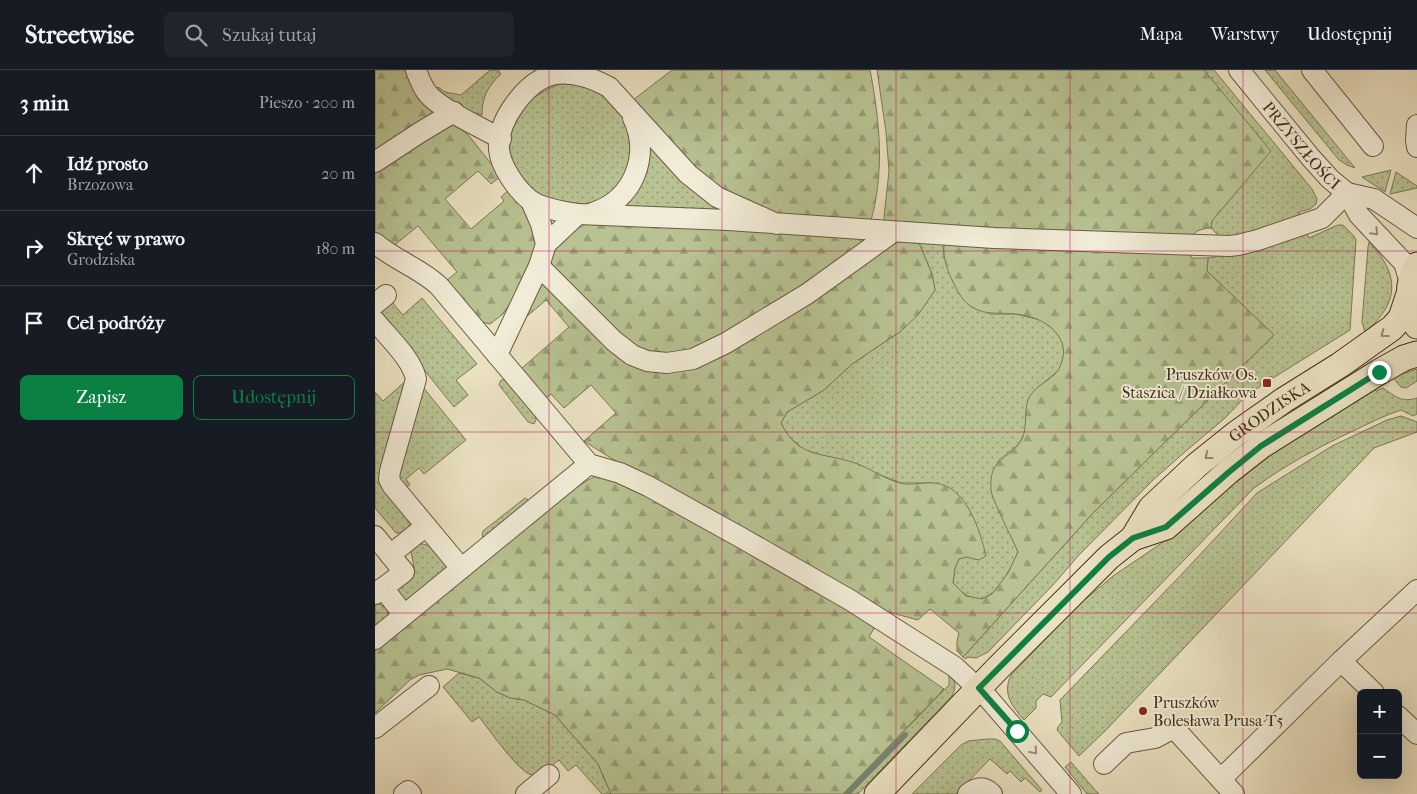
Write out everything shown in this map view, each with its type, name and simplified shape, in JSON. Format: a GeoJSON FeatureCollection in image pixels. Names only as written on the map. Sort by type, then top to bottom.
{"type":"FeatureCollection","features":[{"type":"Feature","properties":{"kind":"main road"},"geometry":{"type":"LineString","coordinates":[[1412,280],[1410,306],[1417,326]]}},
{"type":"Feature","properties":{"kind":"main road","name":"GRODZISKA"},"geometry":{"type":"LineString","coordinates":[[877,794],[1101,564],[1133,538],[1151,508],[1197,465],[1237,433],[1392,328],[1401,318],[1412,280]]}},
{"type":"Feature","properties":{"kind":"main road","name":"GRODZISKA"},"geometry":{"type":"LineString","coordinates":[[1133,538],[1166,527],[1261,446],[1379,372],[1404,358],[1417,354]]}},
{"type":"Feature","properties":{"kind":"street"},"geometry":{"type":"LineString","coordinates":[[415,70],[428,94],[454,112],[501,139]]}},
{"type":"Feature","properties":{"kind":"street","name":"PRZYSZŁOŚCI"},"geometry":{"type":"LineString","coordinates":[[1239,70],[1317,165],[1347,193],[1359,215],[1404,263],[1412,280]]}},
{"type":"Feature","properties":{"kind":"street"},"geometry":{"type":"LineString","coordinates":[[1311,70],[1373,146]]}},
{"type":"Feature","properties":{"kind":"street"},"geometry":{"type":"LineString","coordinates":[[497,355],[539,266],[546,244],[541,224],[531,201],[509,176],[502,162],[499,148],[507,116],[516,102],[538,81],[551,75],[565,73],[590,75],[609,87],[687,174],[717,197],[777,224]]}},
{"type":"Feature","properties":{"kind":"street"},"geometry":{"type":"LineString","coordinates":[[546,244],[583,214],[603,209],[615,201],[627,189],[635,176],[640,148],[639,133],[629,108]]}},
{"type":"Feature","properties":{"kind":"street"},"geometry":{"type":"LineString","coordinates":[[375,162],[454,112]]}},
{"type":"Feature","properties":{"kind":"street"},"geometry":{"type":"LineString","coordinates":[[1417,125],[1415,132],[1417,147]]}},
{"type":"Feature","properties":{"kind":"street"},"geometry":{"type":"LineString","coordinates":[[531,201],[557,211],[583,214],[728,220],[994,238],[1238,245],[1322,218],[1347,193]]}},
{"type":"Feature","properties":{"kind":"street","name":"PRZYSZŁOŚCI"},"geometry":{"type":"LineString","coordinates":[[1347,193],[1374,199],[1417,228]]}},
{"type":"Feature","properties":{"kind":"street"},"geometry":{"type":"LineString","coordinates":[[539,266],[614,341],[632,355],[647,361],[667,363],[693,359],[726,343],[807,294],[893,232]]}},
{"type":"Feature","properties":{"kind":"street"},"geometry":{"type":"LineString","coordinates":[[375,242],[386,252],[422,272],[435,282],[589,464],[619,473],[648,486],[741,537],[861,607],[955,667],[979,688],[1061,789]]}},
{"type":"Feature","properties":{"kind":"street"},"geometry":{"type":"LineString","coordinates":[[375,321],[415,372],[416,379],[389,479],[391,484],[461,568]]}},
{"type":"Feature","properties":{"kind":"street"},"geometry":{"type":"LineString","coordinates":[[375,638],[589,464]]}},
{"type":"Feature","properties":{"kind":"street"},"geometry":{"type":"LineString","coordinates":[[390,555],[426,526]]}},
{"type":"Feature","properties":{"kind":"street"},"geometry":{"type":"LineString","coordinates":[[375,536],[404,572],[379,591],[404,615]]}},
{"type":"Feature","properties":{"kind":"street"},"geometry":{"type":"LineString","coordinates":[[1221,779],[1341,661],[1417,590]]}},
{"type":"Feature","properties":{"kind":"street"},"geometry":{"type":"LineString","coordinates":[[1341,661],[1370,689]]}},
{"type":"Feature","properties":{"kind":"street"},"geometry":{"type":"LineString","coordinates":[[375,728],[429,686]]}},
{"type":"Feature","properties":{"kind":"street"},"geometry":{"type":"LineString","coordinates":[[1402,720],[1417,734]]}},
{"type":"Feature","properties":{"kind":"street"},"geometry":{"type":"LineString","coordinates":[[1104,764],[1125,743],[1155,738],[1174,728],[1235,794]]}},
{"type":"Feature","properties":{"kind":"street"},"geometry":{"type":"LineString","coordinates":[[526,794],[549,775]]}},
{"type":"Feature","properties":{"kind":"street"},"geometry":{"type":"LineString","coordinates":[[968,794],[979,788],[985,788],[992,794]]}},
{"type":"Feature","properties":{"kind":"street"},"geometry":{"type":"LineString","coordinates":[[404,794],[408,791],[411,794]]}},
{"type":"Feature","properties":{"kind":"green space"},"geometry":{"type":"Polygon","coordinates":[[[375,70],[407,70],[437,110],[375,155],[375,70]]]}},
{"type":"Feature","properties":{"kind":"green space"},"geometry":{"type":"Polygon","coordinates":[[[490,70],[498,70],[501,74],[487,92],[483,103],[482,115],[468,111],[435,90],[438,87],[445,92],[461,95],[490,70]]]}},
{"type":"Feature","properties":{"kind":"green space"},"geometry":{"type":"Polygon","coordinates":[[[672,70],[870,70],[878,128],[879,167],[875,205],[870,224],[780,216],[746,205],[696,172],[633,100],[672,70]]]}},
{"type":"Feature","properties":{"kind":"green space"},"geometry":{"type":"Polygon","coordinates":[[[877,70],[1204,70],[1271,151],[1212,221],[1211,228],[1198,231],[1192,237],[885,223],[889,171],[886,132],[877,70]]]}},
{"type":"Feature","properties":{"kind":"green space"},"geometry":{"type":"Polygon","coordinates":[[[1204,70],[1214,70],[1312,189],[1317,199],[1316,204],[1310,209],[1299,212],[1301,219],[1241,238],[1222,239],[1211,228],[1204,70]]]}},
{"type":"Feature","properties":{"kind":"green space"},"geometry":{"type":"Polygon","coordinates":[[[1265,70],[1275,70],[1355,168],[1339,160],[1265,70]]]}},
{"type":"Feature","properties":{"kind":"green space"},"geometry":{"type":"Polygon","coordinates":[[[559,84],[591,88],[609,101],[627,121],[631,130],[629,175],[627,179],[611,194],[593,205],[579,206],[539,194],[526,183],[518,172],[510,153],[511,132],[520,112],[536,96],[559,84]]]}},
{"type":"Feature","properties":{"kind":"green space"},"geometry":{"type":"Polygon","coordinates":[[[449,124],[457,125],[469,136],[501,176],[491,184],[478,171],[445,199],[471,229],[504,201],[501,197],[511,188],[529,216],[537,247],[518,292],[503,314],[490,324],[478,321],[446,281],[457,272],[418,226],[391,248],[375,234],[375,166],[449,124]]]}},
{"type":"Feature","properties":{"kind":"green space"},"geometry":{"type":"Polygon","coordinates":[[[648,141],[723,208],[722,211],[620,207],[648,141]]]}},
{"type":"Feature","properties":{"kind":"green space"},"geometry":{"type":"Polygon","coordinates":[[[1391,170],[1385,192],[1362,177],[1391,170]]]}},
{"type":"Feature","properties":{"kind":"green space"},"geometry":{"type":"Polygon","coordinates":[[[1396,172],[1417,186],[1417,188],[1390,194],[1396,172]]]}},
{"type":"Feature","properties":{"kind":"green space"},"geometry":{"type":"Polygon","coordinates":[[[592,222],[870,238],[799,295],[678,357],[635,351],[546,265],[564,238],[576,229],[592,222]]]}},
{"type":"Feature","properties":{"kind":"green space"},"geometry":{"type":"Polygon","coordinates":[[[1338,225],[1343,225],[1356,240],[1350,330],[1273,378],[1271,376],[1260,383],[1261,386],[1248,394],[1224,419],[1153,480],[988,652],[976,658],[967,657],[966,659],[963,657],[1093,513],[1274,335],[1207,271],[1208,258],[1246,251],[1305,230],[1309,238],[1338,225]]]}},
{"type":"Feature","properties":{"kind":"green space"},"geometry":{"type":"Polygon","coordinates":[[[887,241],[919,243],[932,274],[935,290],[918,315],[901,331],[852,364],[824,390],[787,412],[781,423],[788,435],[803,449],[855,463],[900,483],[934,483],[945,486],[955,492],[970,511],[980,534],[986,556],[979,560],[966,557],[959,559],[955,568],[953,583],[966,596],[982,599],[992,594],[1008,573],[1018,552],[992,495],[992,472],[999,462],[1022,439],[1028,400],[1036,388],[1057,371],[1062,361],[1063,350],[1059,336],[1049,326],[1037,319],[1010,313],[983,312],[966,302],[961,297],[947,269],[944,244],[1191,251],[1191,258],[1208,258],[1207,271],[1274,335],[1093,513],[963,657],[957,651],[959,633],[930,609],[918,620],[870,607],[627,468],[584,441],[616,413],[591,385],[564,408],[551,394],[545,399],[522,372],[522,368],[569,327],[546,300],[525,318],[543,272],[627,356],[678,366],[887,241]]]}},
{"type":"Feature","properties":{"kind":"green space"},"geometry":{"type":"Polygon","coordinates":[[[1369,242],[1386,265],[1391,277],[1392,288],[1385,310],[1365,332],[1362,322],[1369,242]]]}},
{"type":"Feature","properties":{"kind":"green space"},"geometry":{"type":"Polygon","coordinates":[[[919,243],[944,244],[943,256],[989,314],[1015,314],[1041,320],[1054,330],[1062,341],[1065,354],[1059,370],[1036,389],[1028,400],[1025,432],[1019,444],[999,460],[991,491],[1018,552],[998,587],[991,594],[983,598],[974,598],[965,594],[953,583],[955,568],[959,559],[966,556],[979,560],[934,483],[901,483],[839,459],[803,449],[787,435],[781,423],[787,412],[824,390],[852,364],[901,331],[935,290],[932,274],[919,243]]]}},
{"type":"Feature","properties":{"kind":"green space"},"geometry":{"type":"Polygon","coordinates":[[[422,298],[477,364],[456,380],[468,395],[454,407],[380,315],[381,311],[391,301],[403,315],[422,298]]]}},
{"type":"Feature","properties":{"kind":"green space"},"geometry":{"type":"Polygon","coordinates":[[[1417,369],[1417,381],[1406,388],[1401,387],[1392,377],[1417,369]]]}},
{"type":"Feature","properties":{"kind":"green space"},"geometry":{"type":"Polygon","coordinates":[[[408,379],[380,482],[410,523],[408,528],[400,533],[396,533],[375,508],[375,392],[383,401],[408,379]]]}},
{"type":"Feature","properties":{"kind":"green space"},"geometry":{"type":"Polygon","coordinates":[[[501,380],[506,380],[535,416],[534,424],[528,422],[499,385],[501,380]]]}},
{"type":"Feature","properties":{"kind":"green space"},"geometry":{"type":"Polygon","coordinates":[[[422,386],[466,440],[424,474],[419,468],[406,479],[410,485],[406,486],[401,485],[398,473],[422,386]]]}},
{"type":"Feature","properties":{"kind":"green space"},"geometry":{"type":"Polygon","coordinates":[[[1374,387],[1376,391],[1383,388],[1402,399],[1417,398],[1417,414],[1413,416],[1401,410],[1389,414],[1328,443],[1254,488],[1051,697],[1043,694],[1036,701],[1036,708],[1024,720],[1012,705],[1008,694],[1008,682],[1011,675],[1086,597],[1113,576],[1175,534],[1198,512],[1265,457],[1374,387]]]}},
{"type":"Feature","properties":{"kind":"green space"},"geometry":{"type":"Polygon","coordinates":[[[1401,416],[1417,422],[1417,432],[1374,448],[1107,729],[1079,756],[1057,730],[1062,722],[1060,700],[1182,574],[1257,493],[1332,446],[1387,420],[1401,416]]]}},
{"type":"Feature","properties":{"kind":"green space"},"geometry":{"type":"Polygon","coordinates":[[[599,475],[612,477],[675,509],[876,625],[869,637],[944,689],[843,794],[611,794],[598,764],[555,715],[524,700],[510,698],[497,692],[479,678],[447,669],[419,675],[410,680],[375,713],[375,651],[568,493],[599,475]]]}},
{"type":"Feature","properties":{"kind":"green space"},"geometry":{"type":"Polygon","coordinates":[[[525,498],[530,501],[485,538],[482,536],[483,531],[525,498]]]}},
{"type":"Feature","properties":{"kind":"green space"},"geometry":{"type":"Polygon","coordinates":[[[418,544],[427,545],[435,551],[447,567],[446,573],[408,600],[404,600],[397,593],[398,587],[415,572],[411,552],[418,544]]]}},
{"type":"Feature","properties":{"kind":"green space"},"geometry":{"type":"Polygon","coordinates":[[[380,604],[387,609],[388,617],[375,630],[375,605],[380,604]]]}},
{"type":"Feature","properties":{"kind":"green space"},"geometry":{"type":"Polygon","coordinates":[[[459,673],[479,678],[497,692],[510,698],[524,700],[555,715],[598,764],[611,794],[602,794],[576,765],[568,771],[559,760],[539,773],[532,775],[527,773],[512,759],[479,717],[472,722],[443,687],[459,673]]]}},
{"type":"Feature","properties":{"kind":"green space"},"geometry":{"type":"Polygon","coordinates":[[[949,675],[955,685],[952,696],[858,794],[843,794],[949,685],[949,675]]]}},
{"type":"Feature","properties":{"kind":"green space"},"geometry":{"type":"Polygon","coordinates":[[[988,739],[1000,741],[1042,790],[1040,792],[1025,778],[1021,782],[1010,771],[1007,774],[990,759],[956,794],[912,794],[961,745],[968,741],[988,739]]]}},
{"type":"Feature","properties":{"kind":"green space"},"geometry":{"type":"Polygon","coordinates":[[[1071,762],[1099,794],[1087,794],[1065,767],[1071,762]]]}},
{"type":"Feature","properties":{"kind":"waterway"},"geometry":{"type":"LineString","coordinates":[[847,794],[905,735]]}},
{"type":"Feature","properties":{"kind":"place","name":"Pruszków Os. Staszica / Działkowa"},"geometry":{"type":"Point","coordinates":[1267,383]}},
{"type":"Feature","properties":{"kind":"place","name":"Pruszków Bolesława Prusa T5"},"geometry":{"type":"Point","coordinates":[1143,711]}},
{"type":"Feature","properties":{"kind":"route"},"geometry":{"type":"LineString","coordinates":[[1017,731],[979,688],[1101,564],[1133,538],[1166,527],[1261,446],[1379,372]]}}]}
